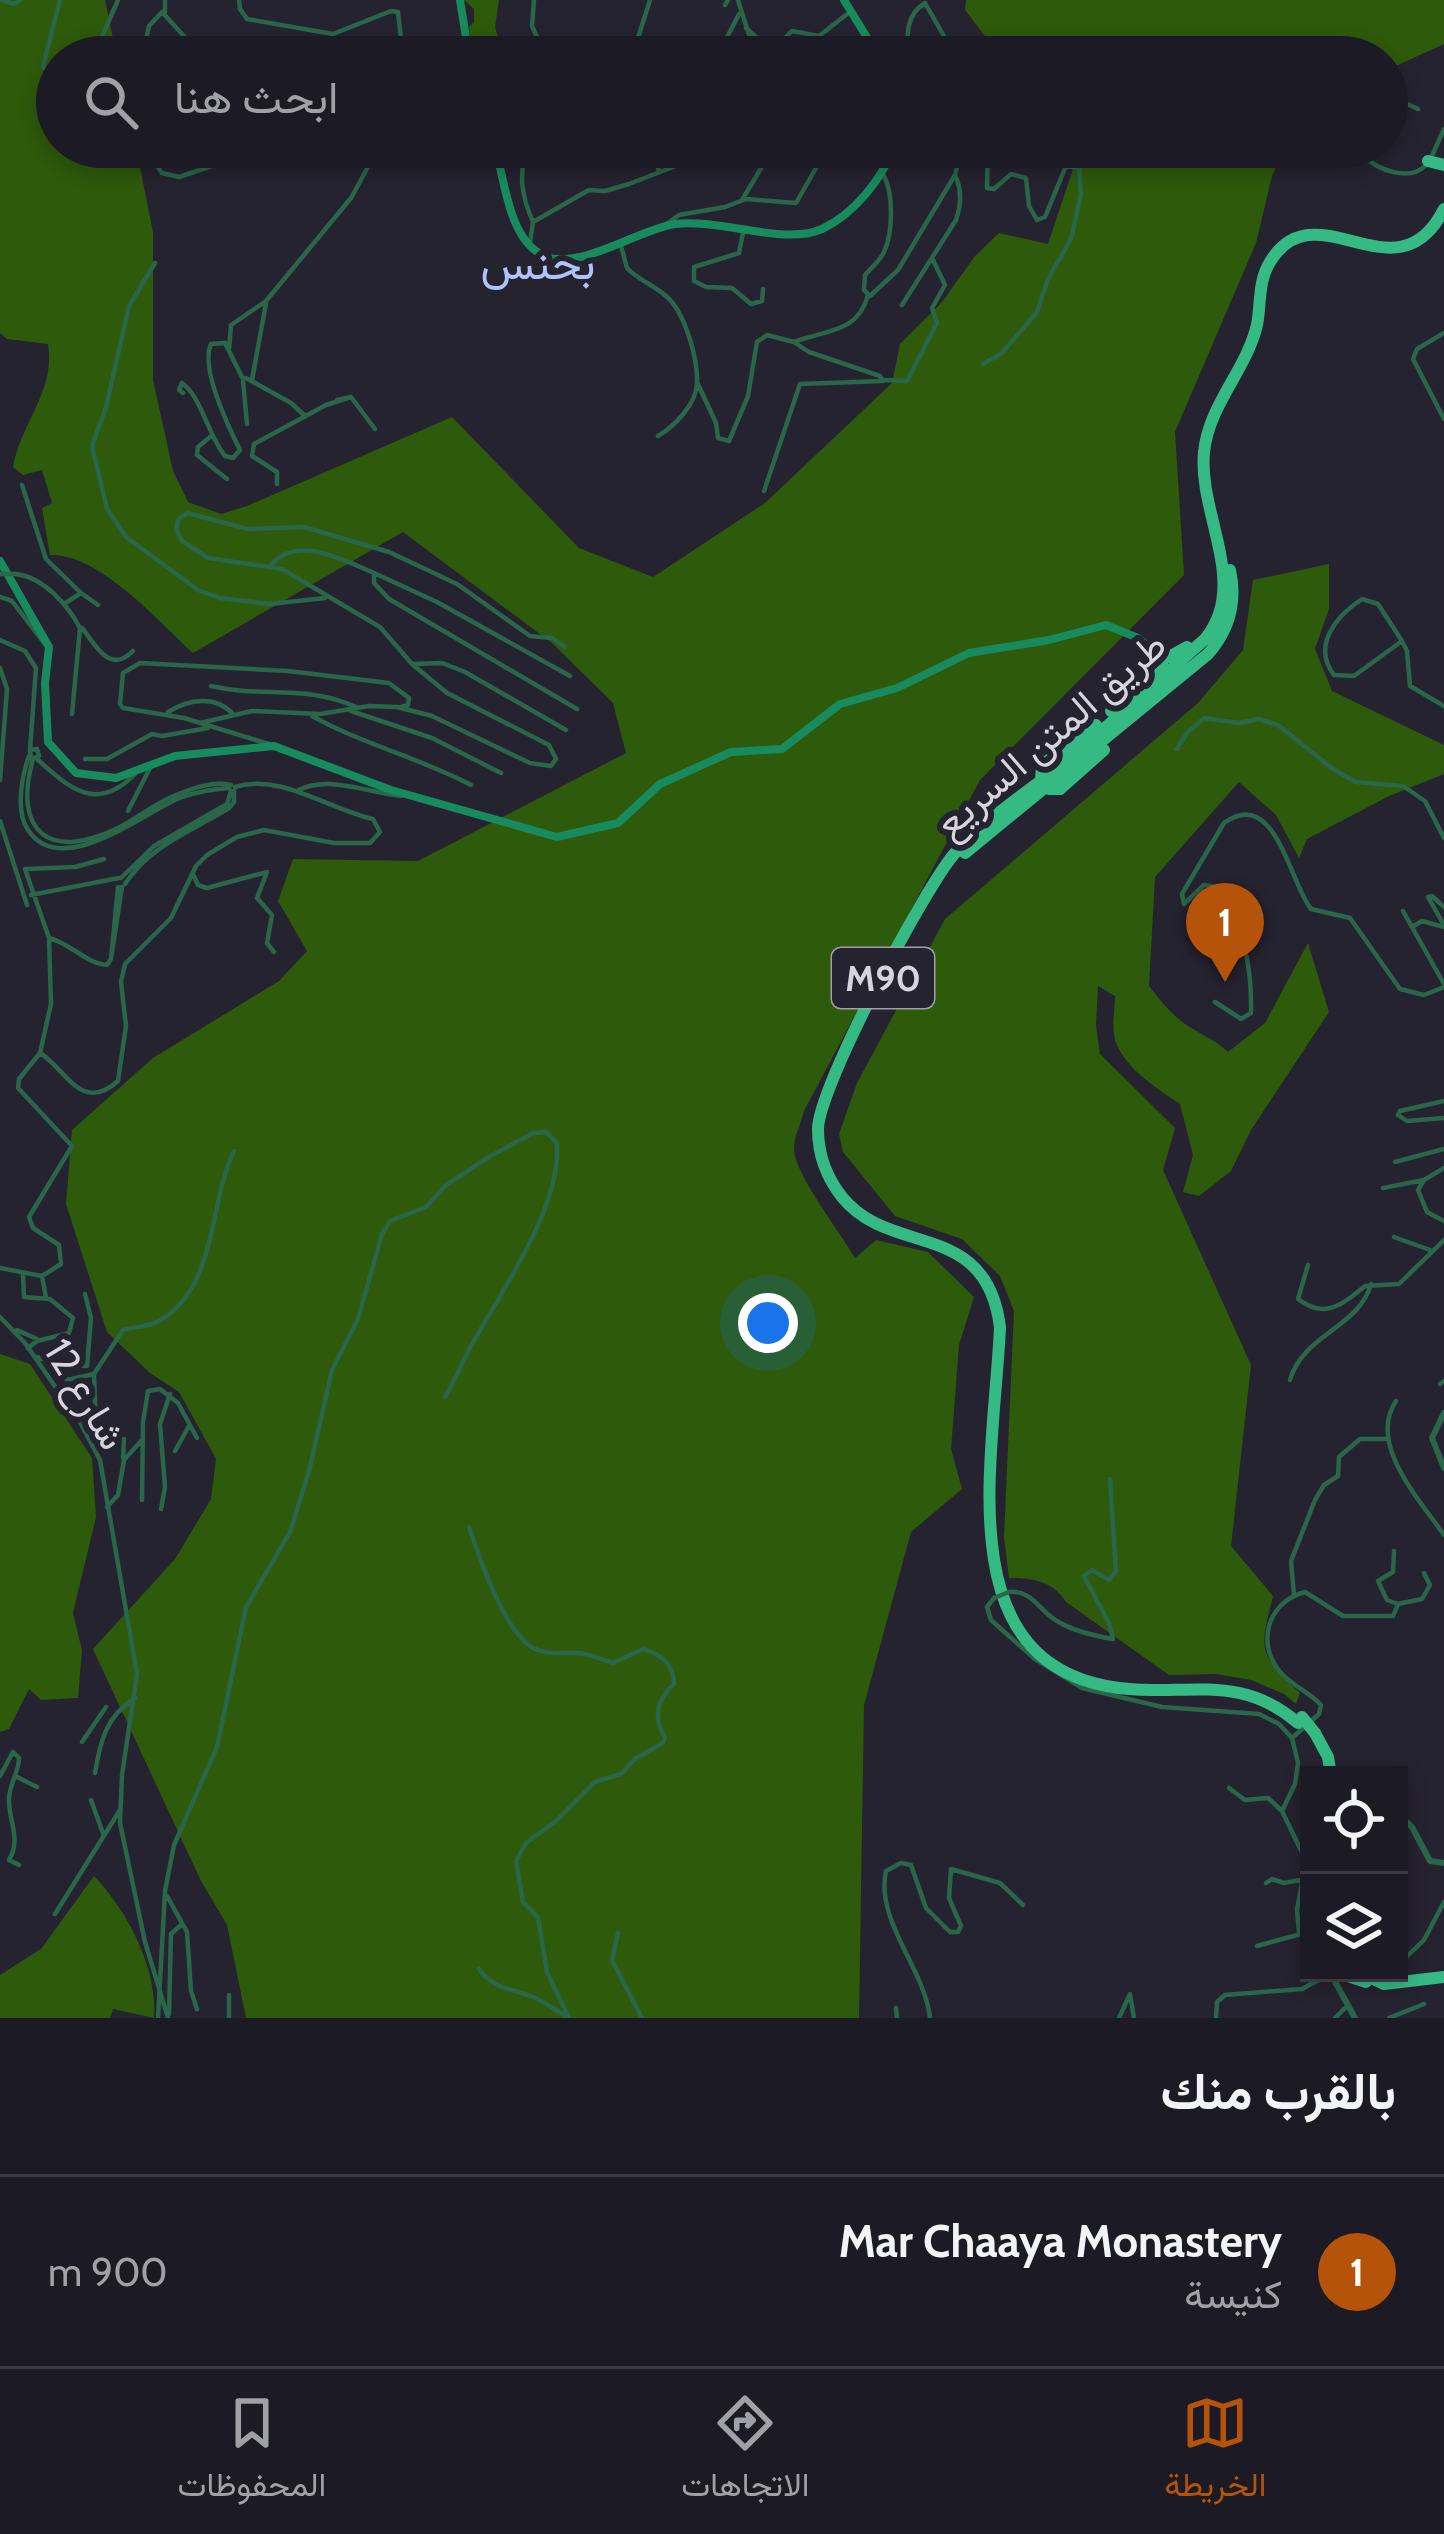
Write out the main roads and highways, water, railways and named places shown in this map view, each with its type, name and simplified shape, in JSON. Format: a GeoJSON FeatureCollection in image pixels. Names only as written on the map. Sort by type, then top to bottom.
{"type":"FeatureCollection","features":[{"type":"Feature","properties":{"kind":"highway"},"geometry":{"type":"LineString","coordinates":[[1428,161],[1444,165]]}},
{"type":"Feature","properties":{"kind":"highway"},"geometry":{"type":"LineString","coordinates":[[1158,655],[1176,655],[1192,643],[1210,623],[1224,593],[1204,491],[1205,447],[1217,406],[1252,343],[1267,267],[1289,242],[1315,234],[1331,234],[1369,248],[1407,245],[1427,232],[1444,209]]}},
{"type":"Feature","properties":{"kind":"highway","name":"طريق المتن السريع"},"geometry":{"type":"LineString","coordinates":[[1328,1766],[1328,1757],[1279,1698],[1242,1684],[1103,1680],[1062,1662],[1034,1639],[1010,1603],[996,1550],[1007,1335],[1001,1296],[986,1270],[966,1251],[883,1219],[844,1189],[829,1154],[827,1116],[836,1087],[940,886],[972,847],[1208,654],[1230,617],[1233,586],[1211,487],[1211,454],[1219,421],[1259,344],[1275,266],[1287,252],[1313,240],[1332,241],[1367,254],[1399,254],[1423,244],[1444,223]]}},
{"type":"Feature","properties":{"kind":"highway","name":"طريق المتن السريع"},"geometry":{"type":"LineString","coordinates":[[1224,593],[1217,621],[1204,639],[958,849],[927,893],[823,1101],[818,1130],[832,1182],[855,1211],[882,1226],[952,1250],[977,1271],[992,1293],[1000,1327],[990,1551],[1004,1605],[1034,1648],[1060,1669],[1091,1683],[1134,1690],[1239,1691],[1276,1704],[1300,1720]]}},
{"type":"Feature","properties":{"kind":"highway"},"geometry":{"type":"LineString","coordinates":[[1090,751],[1164,681],[1158,655]]}},
{"type":"Feature","properties":{"kind":"highway"},"geometry":{"type":"LineString","coordinates":[[1139,712],[1126,730],[1060,789],[1044,784],[1042,765],[1148,677],[1158,655]]}},
{"type":"Feature","properties":{"kind":"highway"},"geometry":{"type":"LineString","coordinates":[[1069,758],[1089,730]]}},
{"type":"Feature","properties":{"kind":"highway"},"geometry":{"type":"LineString","coordinates":[[1373,1982],[1444,1974]]}},
{"type":"Feature","properties":{"kind":"highway"},"geometry":{"type":"LineString","coordinates":[[1408,1977],[1444,1974]]}},
{"type":"Feature","properties":{"kind":"highway"},"geometry":{"type":"LineString","coordinates":[[1380,1982],[1384,1984]]}},
{"type":"Feature","properties":{"kind":"main road"},"geometry":{"type":"LineString","coordinates":[[460,0],[466,36]]}},
{"type":"Feature","properties":{"kind":"main road"},"geometry":{"type":"LineString","coordinates":[[844,0],[866,36]]}},
{"type":"Feature","properties":{"kind":"main road"},"geometry":{"type":"LineString","coordinates":[[501,168],[511,206],[531,247],[549,258],[568,260],[664,226],[703,222],[796,234],[821,230],[848,210],[885,168]]}},
{"type":"Feature","properties":{"kind":"main road"},"geometry":{"type":"LineString","coordinates":[[0,562],[49,647],[45,704],[52,750],[86,777],[116,778],[175,756],[274,746],[406,795],[545,836],[593,831],[627,817],[660,784],[731,752],[782,749],[839,704],[902,686],[969,653],[1106,625],[1138,638],[1158,655]]}},
{"type":"Feature","properties":{"kind":"place","name":"Mar Chaaya Monastery"},"geometry":{"type":"Point","coordinates":[1225,982]}},
{"type":"Feature","properties":{"kind":"district","name":"بحنس"},"geometry":{"type":"Point","coordinates":[538,263]}}]}
